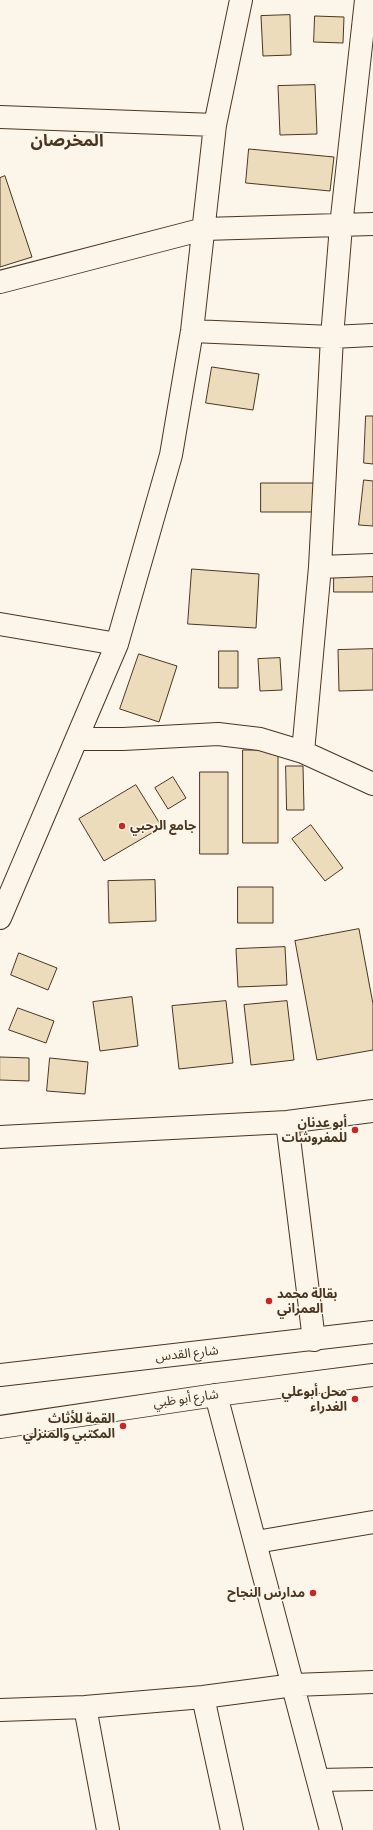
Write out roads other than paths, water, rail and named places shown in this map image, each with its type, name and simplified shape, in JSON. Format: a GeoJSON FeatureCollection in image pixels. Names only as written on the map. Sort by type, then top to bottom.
{"type":"FeatureCollection","features":[{"type":"Feature","properties":{"kind":"street"},"geometry":{"type":"LineString","coordinates":[[0,918],[78,739],[117,644],[171,455],[192,331],[215,125],[240,0]]}},
{"type":"Feature","properties":{"kind":"street"},"geometry":{"type":"LineString","coordinates":[[302,752],[320,567],[332,337],[341,226],[366,0]]}},
{"type":"Feature","properties":{"kind":"street"},"geometry":{"type":"LineString","coordinates":[[0,117],[215,125]]}},
{"type":"Feature","properties":{"kind":"street"},"geometry":{"type":"LineString","coordinates":[[0,282],[204,229],[373,224]]}},
{"type":"Feature","properties":{"kind":"street"},"geometry":{"type":"LineString","coordinates":[[192,331],[332,337],[373,335]]}},
{"type":"Feature","properties":{"kind":"street"},"geometry":{"type":"LineString","coordinates":[[320,567],[373,565]]}},
{"type":"Feature","properties":{"kind":"street"},"geometry":{"type":"LineString","coordinates":[[0,617],[0,631]]}},
{"type":"Feature","properties":{"kind":"street"},"geometry":{"type":"LineString","coordinates":[[0,624],[117,644]]}},
{"type":"Feature","properties":{"kind":"street"},"geometry":{"type":"LineString","coordinates":[[78,739],[123,739],[218,734],[260,739],[302,752],[373,784]]}},
{"type":"Feature","properties":{"kind":"street"},"geometry":{"type":"LineString","coordinates":[[0,1137],[287,1122],[373,1111]]}},
{"type":"Feature","properties":{"kind":"street"},"geometry":{"type":"LineString","coordinates":[[287,1122],[314,1340]]}},
{"type":"Feature","properties":{"kind":"street","name":"شارع القدس"},"geometry":{"type":"LineString","coordinates":[[0,1375],[373,1332]]}},
{"type":"Feature","properties":{"kind":"street","name":"شارع أبو ظبي"},"geometry":{"type":"LineString","coordinates":[[0,1428],[216,1395],[373,1375]]}},
{"type":"Feature","properties":{"kind":"street"},"geometry":{"type":"LineString","coordinates":[[216,1395],[294,1685],[331,1830]]}},
{"type":"Feature","properties":{"kind":"street"},"geometry":{"type":"LineString","coordinates":[[256,1542],[373,1522]]}},
{"type":"Feature","properties":{"kind":"street"},"geometry":{"type":"LineString","coordinates":[[0,1710],[85,1707],[202,1697],[294,1685],[373,1682]]}},
{"type":"Feature","properties":{"kind":"street"},"geometry":{"type":"LineString","coordinates":[[202,1697],[232,1830]]}},
{"type":"Feature","properties":{"kind":"street"},"geometry":{"type":"LineString","coordinates":[[85,1707],[108,1830]]}},
{"type":"Feature","properties":{"kind":"street"},"geometry":{"type":"LineString","coordinates":[[318,1780],[373,1779]]}},
{"type":"Feature","properties":{"kind":"place","name":"جامع الرحبي"},"geometry":{"type":"Point","coordinates":[122,826]}},
{"type":"Feature","properties":{"kind":"place","name":"أبو عدنان للمفروشات"},"geometry":{"type":"Point","coordinates":[355,1130]}},
{"type":"Feature","properties":{"kind":"place","name":"بقالة محمد العمراني"},"geometry":{"type":"Point","coordinates":[269,1301]}},
{"type":"Feature","properties":{"kind":"place","name":"محل أبوعلي الغدراء"},"geometry":{"type":"Point","coordinates":[355,1399]}},
{"type":"Feature","properties":{"kind":"place","name":"القمة للأثاث المكتبي والمنزلي"},"geometry":{"type":"Point","coordinates":[123,1426]}},
{"type":"Feature","properties":{"kind":"place","name":"مدارس النجاح"},"geometry":{"type":"Point","coordinates":[313,1593]}},
{"type":"Feature","properties":{"kind":"district","name":"المخرصان"},"geometry":{"type":"Point","coordinates":[67,141]}}]}
